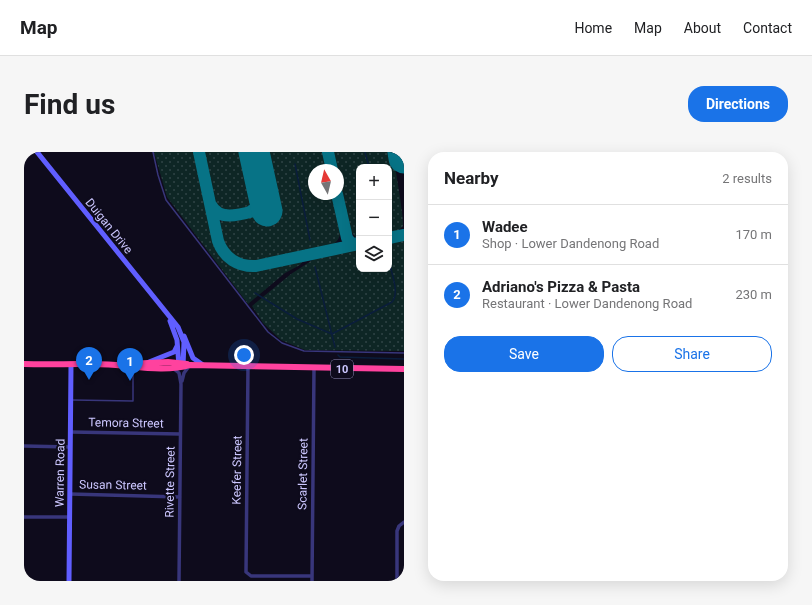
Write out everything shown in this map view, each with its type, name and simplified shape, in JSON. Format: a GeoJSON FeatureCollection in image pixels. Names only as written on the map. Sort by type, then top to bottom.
{"type":"FeatureCollection","features":[{"type":"Feature","properties":{"kind":"highway","name":"10"},"geometry":{"type":"LineString","coordinates":[[24,364],[115,365],[148,362],[203,366],[404,369]]}},
{"type":"Feature","properties":{"kind":"highway","name":"10"},"geometry":{"type":"LineString","coordinates":[[115,365],[170,368],[181,365]]}},
{"type":"Feature","properties":{"kind":"main road","name":"Duigan Drive"},"geometry":{"type":"LineString","coordinates":[[36,152],[178,327],[184,342],[181,365]]}},
{"type":"Feature","properties":{"kind":"main road","name":"Duigan Drive"},"geometry":{"type":"LineString","coordinates":[[166,313],[176,335],[181,365]]}},
{"type":"Feature","properties":{"kind":"main road"},"geometry":{"type":"LineString","coordinates":[[178,327],[186,338],[193,358],[203,366]]}},
{"type":"Feature","properties":{"kind":"main road"},"geometry":{"type":"LineString","coordinates":[[148,362],[174,352],[178,346]]}},
{"type":"Feature","properties":{"kind":"main road","name":"Warren Road"},"geometry":{"type":"LineString","coordinates":[[69,581],[71,365]]}},
{"type":"Feature","properties":{"kind":"street","name":"Rivette Street"},"geometry":{"type":"LineString","coordinates":[[179,581],[181,384],[184,373],[190,365]]}},
{"type":"Feature","properties":{"kind":"street","name":"Keefer Street"},"geometry":{"type":"LineString","coordinates":[[248,366],[247,573],[251,576],[312,579]]}},
{"type":"Feature","properties":{"kind":"street"},"geometry":{"type":"LineString","coordinates":[[170,368],[176,369],[179,373],[181,384]]}},
{"type":"Feature","properties":{"kind":"street","name":"Scarlet Street"},"geometry":{"type":"LineString","coordinates":[[312,579],[314,368]]}},
{"type":"Feature","properties":{"kind":"street","name":"Temora Street"},"geometry":{"type":"LineString","coordinates":[[70,432],[180,434]]}},
{"type":"Feature","properties":{"kind":"street"},"geometry":{"type":"LineString","coordinates":[[24,446],[70,447]]}},
{"type":"Feature","properties":{"kind":"street","name":"Susan Street"},"geometry":{"type":"LineString","coordinates":[[70,494],[180,497]]}},
{"type":"Feature","properties":{"kind":"street"},"geometry":{"type":"LineString","coordinates":[[24,516],[70,517]]}},
{"type":"Feature","properties":{"kind":"street"},"geometry":{"type":"LineString","coordinates":[[397,581],[398,531],[399,526],[404,522]]}},
{"type":"Feature","properties":{"kind":"lane"},"geometry":{"type":"LineString","coordinates":[[153,152],[166,200],[268,332],[282,343],[304,351],[404,353]]}},
{"type":"Feature","properties":{"kind":"lane"},"geometry":{"type":"LineString","coordinates":[[71,400],[133,401],[133,367]]}},
{"type":"Feature","properties":{"kind":"green space"},"geometry":{"type":"Polygon","coordinates":[[[154,152],[196,152],[216,244],[223,256],[232,264],[253,270],[302,262],[300,265],[285,273],[248,304],[167,197],[154,152]]]}},
{"type":"Feature","properties":{"kind":"green space"},"geometry":{"type":"Polygon","coordinates":[[[203,152],[248,152],[255,181],[254,198],[250,204],[243,209],[231,212],[220,210],[216,207],[213,202],[203,152]]]}},
{"type":"Feature","properties":{"kind":"green space"},"geometry":{"type":"Polygon","coordinates":[[[261,152],[325,152],[328,164],[308,164],[308,200],[335,200],[341,231],[335,243],[329,247],[257,262],[246,261],[234,256],[225,247],[218,222],[273,210],[261,152]]]}},
{"type":"Feature","properties":{"kind":"green space"},"geometry":{"type":"Polygon","coordinates":[[[332,152],[392,152],[403,226],[392,232],[392,164],[356,164],[356,237],[354,235],[349,228],[341,200],[344,200],[344,164],[335,164],[332,152]]]}},
{"type":"Feature","properties":{"kind":"green space"},"geometry":{"type":"Polygon","coordinates":[[[404,239],[404,351],[305,350],[281,340],[263,323],[252,306],[291,274],[317,257],[356,249],[356,272],[392,272],[392,241],[404,239]]]}},
{"type":"Feature","properties":{"kind":"waterway"},"geometry":{"type":"LineString","coordinates":[[365,152],[368,164]]}},
{"type":"Feature","properties":{"kind":"waterway"},"geometry":{"type":"LineString","coordinates":[[295,164],[310,240]]}},
{"type":"Feature","properties":{"kind":"waterway"},"geometry":{"type":"LineString","coordinates":[[315,267],[335,347]]}},
{"type":"Feature","properties":{"kind":"waterway"},"geometry":{"type":"LineString","coordinates":[[255,293],[297,319],[332,334],[392,302],[395,288],[392,272]]}},
{"type":"Feature","properties":{"kind":"waterway"},"geometry":{"type":"LineString","coordinates":[[338,355],[340,357],[404,359]]}},
{"type":"Feature","properties":{"kind":"taxiway"},"geometry":{"type":"LineString","coordinates":[[199,152],[218,241],[224,252],[232,260],[243,265],[256,266],[356,245]]}},
{"type":"Feature","properties":{"kind":"taxiway"},"geometry":{"type":"LineString","coordinates":[[328,152],[331,164]]}},
{"type":"Feature","properties":{"kind":"taxiway"},"geometry":{"type":"LineString","coordinates":[[251,211],[260,203],[262,193],[258,170]]}},
{"type":"Feature","properties":{"kind":"taxiway"},"geometry":{"type":"LineString","coordinates":[[338,200],[347,238],[351,243],[356,244]]}},
{"type":"Feature","properties":{"kind":"taxiway"},"geometry":{"type":"LineString","coordinates":[[211,205],[216,211],[228,216],[244,214],[266,208]]}},
{"type":"Feature","properties":{"kind":"taxiway"},"geometry":{"type":"LineString","coordinates":[[392,237],[404,235]]}},
{"type":"Feature","properties":{"kind":"runway"},"geometry":{"type":"LineString","coordinates":[[254,152],[267,211]]}},
{"type":"Feature","properties":{"kind":"runway"},"geometry":{"type":"LineString","coordinates":[[403,152],[404,158]]}},
{"type":"Feature","properties":{"kind":"place","name":"Adriano's Pizza & Pasta"},"geometry":{"type":"Point","coordinates":[89,380]}},
{"type":"Feature","properties":{"kind":"place","name":"Wadee"},"geometry":{"type":"Point","coordinates":[130,381]}}]}
